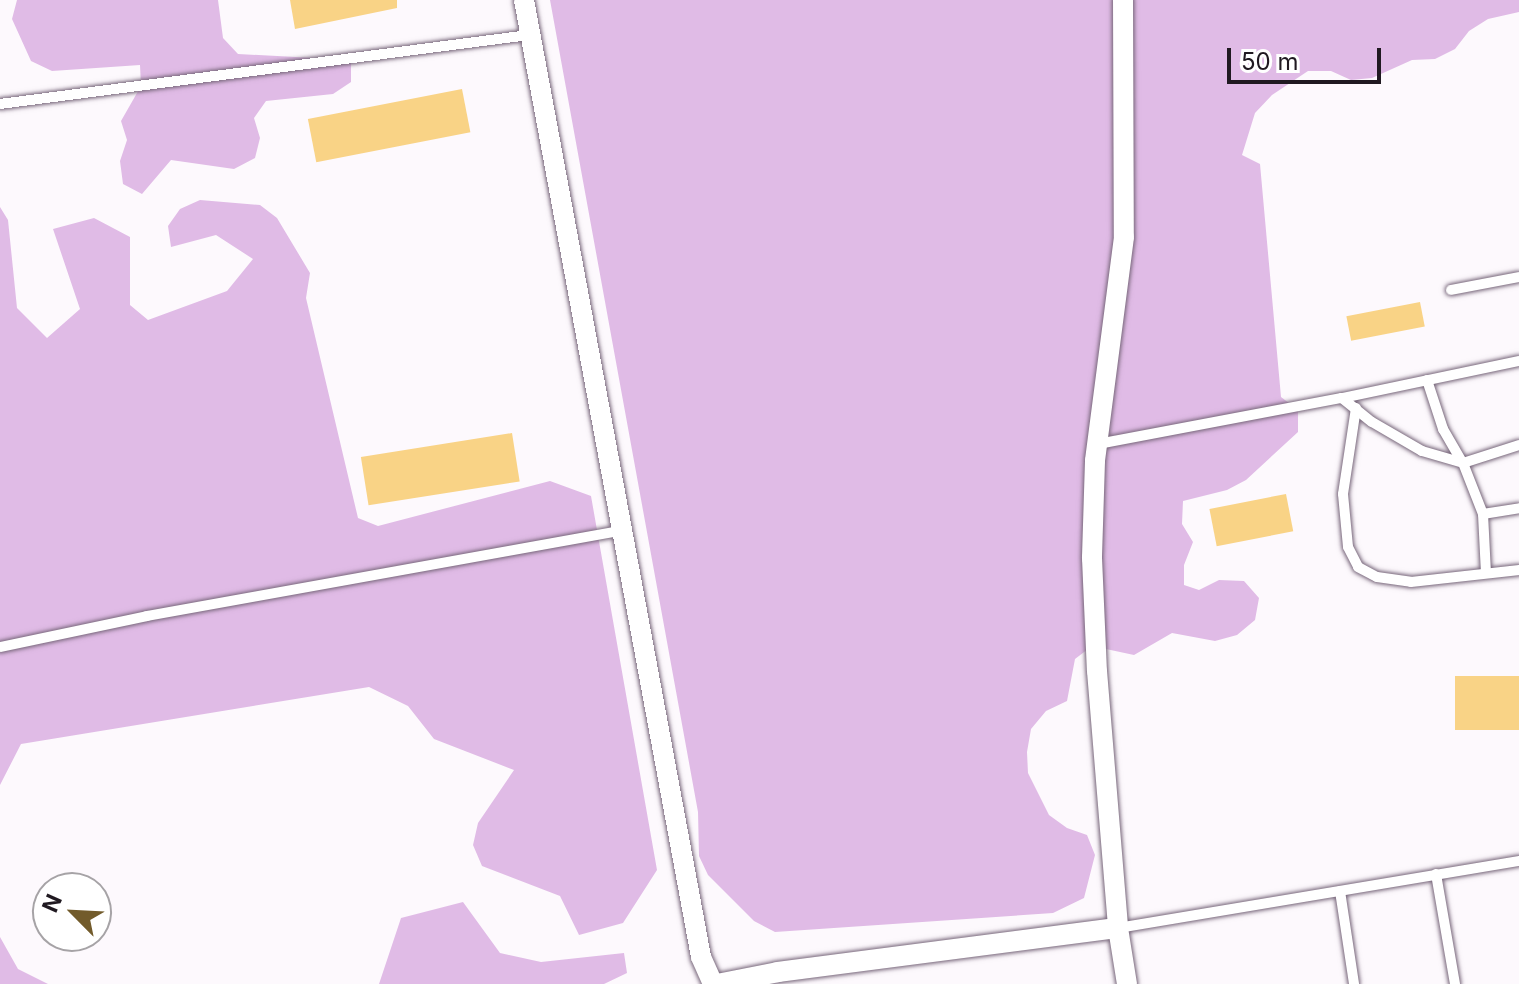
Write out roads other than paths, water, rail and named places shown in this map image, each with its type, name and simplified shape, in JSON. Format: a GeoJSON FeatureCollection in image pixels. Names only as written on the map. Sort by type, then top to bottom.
{"type":"FeatureCollection","features":[{"type":"Feature","properties":{"kind":"street"},"geometry":{"type":"LineString","coordinates":[[524,0],[596,405],[623,530],[701,957],[715,984],[793,970],[1118,928]]}},
{"type":"Feature","properties":{"kind":"street"},"geometry":{"type":"LineString","coordinates":[[1123,0],[1124,237],[1098,444],[1092,558],[1097,671],[1118,928],[1127,984]]}},
{"type":"Feature","properties":{"kind":"lane"},"geometry":{"type":"LineString","coordinates":[[0,104],[529,35]]}},
{"type":"Feature","properties":{"kind":"lane"},"geometry":{"type":"LineString","coordinates":[[1451,290],[1519,277]]}},
{"type":"Feature","properties":{"kind":"lane"},"geometry":{"type":"LineString","coordinates":[[1098,444],[1519,361]]}},
{"type":"Feature","properties":{"kind":"lane"},"geometry":{"type":"LineString","coordinates":[[1427,380],[1443,429],[1463,463],[1483,514],[1486,573]]}},
{"type":"Feature","properties":{"kind":"lane"},"geometry":{"type":"LineString","coordinates":[[1342,398],[1372,422],[1422,451],[1463,463],[1519,445]]}},
{"type":"Feature","properties":{"kind":"lane"},"geometry":{"type":"LineString","coordinates":[[1356,408],[1343,494],[1348,547],[1358,567],[1377,577],[1411,582],[1519,570]]}},
{"type":"Feature","properties":{"kind":"lane"},"geometry":{"type":"LineString","coordinates":[[1483,514],[1519,508]]}},
{"type":"Feature","properties":{"kind":"lane"},"geometry":{"type":"LineString","coordinates":[[0,647],[147,616],[623,530]]}},
{"type":"Feature","properties":{"kind":"lane"},"geometry":{"type":"LineString","coordinates":[[1118,928],[1519,861]]}},
{"type":"Feature","properties":{"kind":"lane"},"geometry":{"type":"LineString","coordinates":[[1436,874],[1455,984]]}},
{"type":"Feature","properties":{"kind":"lane"},"geometry":{"type":"LineString","coordinates":[[1340,891],[1354,984]]}}]}
